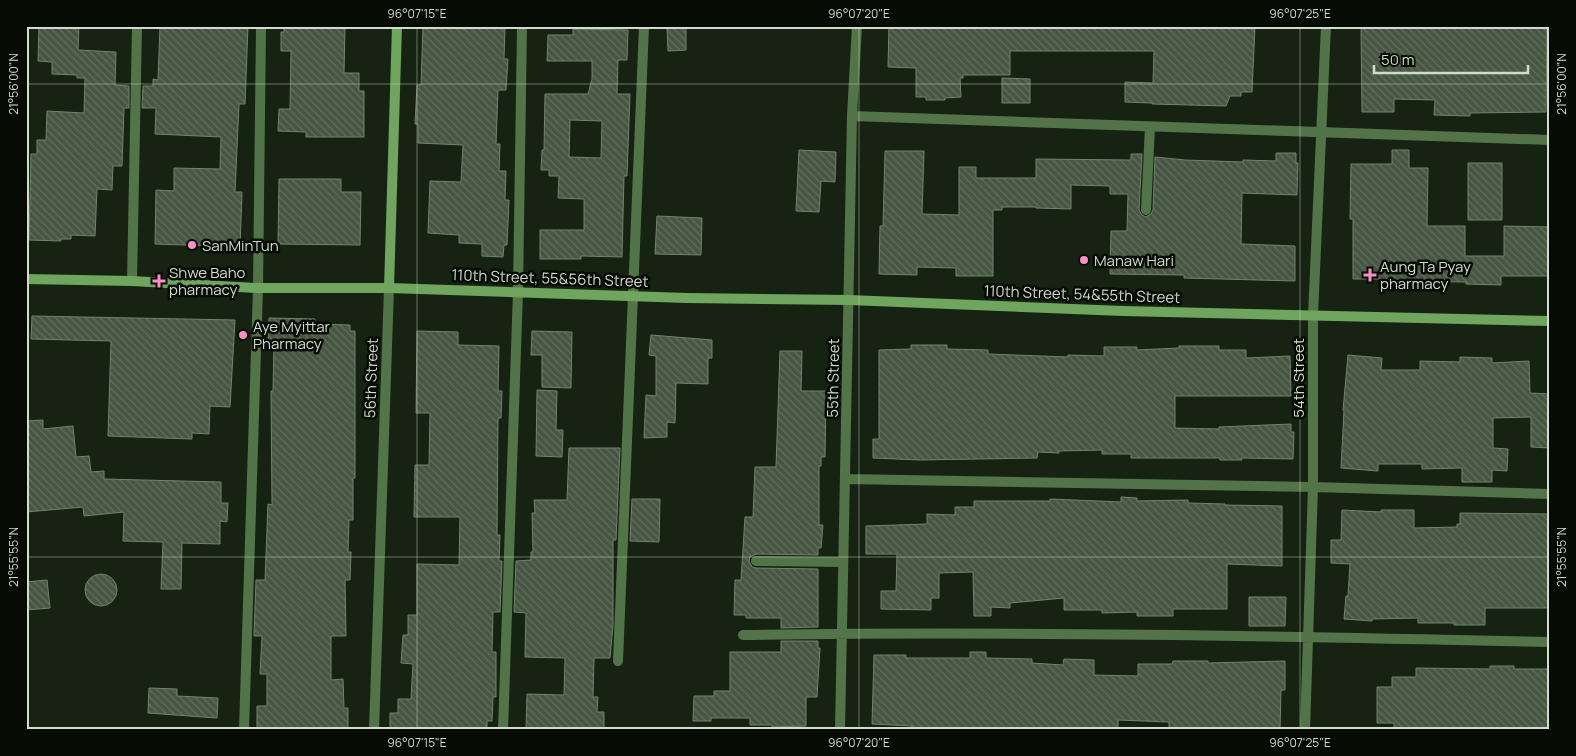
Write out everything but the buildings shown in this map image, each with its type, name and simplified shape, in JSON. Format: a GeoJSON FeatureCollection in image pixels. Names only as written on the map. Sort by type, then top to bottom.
{"type":"FeatureCollection","features":[{"type":"Feature","properties":{"kind":"main road","name":"56th Street"},"geometry":{"type":"LineString","coordinates":[[389,288],[397,26]]}},
{"type":"Feature","properties":{"kind":"main road","name":"110th Street, 55&56th Street"},"geometry":{"type":"LineString","coordinates":[[26,279],[132,281],[258,288],[389,288],[789,299]]}},
{"type":"Feature","properties":{"kind":"main road","name":"110th Street, 54&55th Street"},"geometry":{"type":"LineString","coordinates":[[789,299],[1123,311],[1550,321]]}},
{"type":"Feature","properties":{"kind":"street"},"geometry":{"type":"LineString","coordinates":[[132,281],[138,26]]}},
{"type":"Feature","properties":{"kind":"street"},"geometry":{"type":"LineString","coordinates":[[244,730],[258,288],[260,26]]}},
{"type":"Feature","properties":{"kind":"street"},"geometry":{"type":"LineString","coordinates":[[502,730],[518,292],[522,26]]}},
{"type":"Feature","properties":{"kind":"street"},"geometry":{"type":"LineString","coordinates":[[618,661],[644,26]]}},
{"type":"Feature","properties":{"kind":"street","name":"55th Street"},"geometry":{"type":"LineString","coordinates":[[840,730],[852,116],[856,26]]}},
{"type":"Feature","properties":{"kind":"street","name":"54th Street"},"geometry":{"type":"LineString","coordinates":[[1305,730],[1313,487],[1313,315],[1326,26]]}},
{"type":"Feature","properties":{"kind":"street"},"geometry":{"type":"LineString","coordinates":[[852,116],[1550,140]]}},
{"type":"Feature","properties":{"kind":"street"},"geometry":{"type":"LineString","coordinates":[[1146,210],[1150,127]]}},
{"type":"Feature","properties":{"kind":"street","name":"56th Street"},"geometry":{"type":"LineString","coordinates":[[374,730],[389,288]]}},
{"type":"Feature","properties":{"kind":"street"},"geometry":{"type":"LineString","coordinates":[[846,479],[1313,487],[1550,494]]}},
{"type":"Feature","properties":{"kind":"street"},"geometry":{"type":"LineString","coordinates":[[756,561],[843,562]]}},
{"type":"Feature","properties":{"kind":"street"},"geometry":{"type":"LineString","coordinates":[[742,635],[1308,636],[1550,642]]}},
{"type":"Feature","properties":{"kind":"place","name":"SanMinTun"},"geometry":{"type":"Point","coordinates":[192,245]}},
{"type":"Feature","properties":{"kind":"place","name":"Manaw Hari"},"geometry":{"type":"Point","coordinates":[1084,260]}},
{"type":"Feature","properties":{"kind":"place","name":"Aung Ta Pyay pharmacy"},"geometry":{"type":"Point","coordinates":[1370,275]}},
{"type":"Feature","properties":{"kind":"place","name":"Shwe Baho pharmacy"},"geometry":{"type":"Point","coordinates":[159,281]}},
{"type":"Feature","properties":{"kind":"place","name":"Aye Myittar Pharmacy"},"geometry":{"type":"Point","coordinates":[243,335]}}]}
